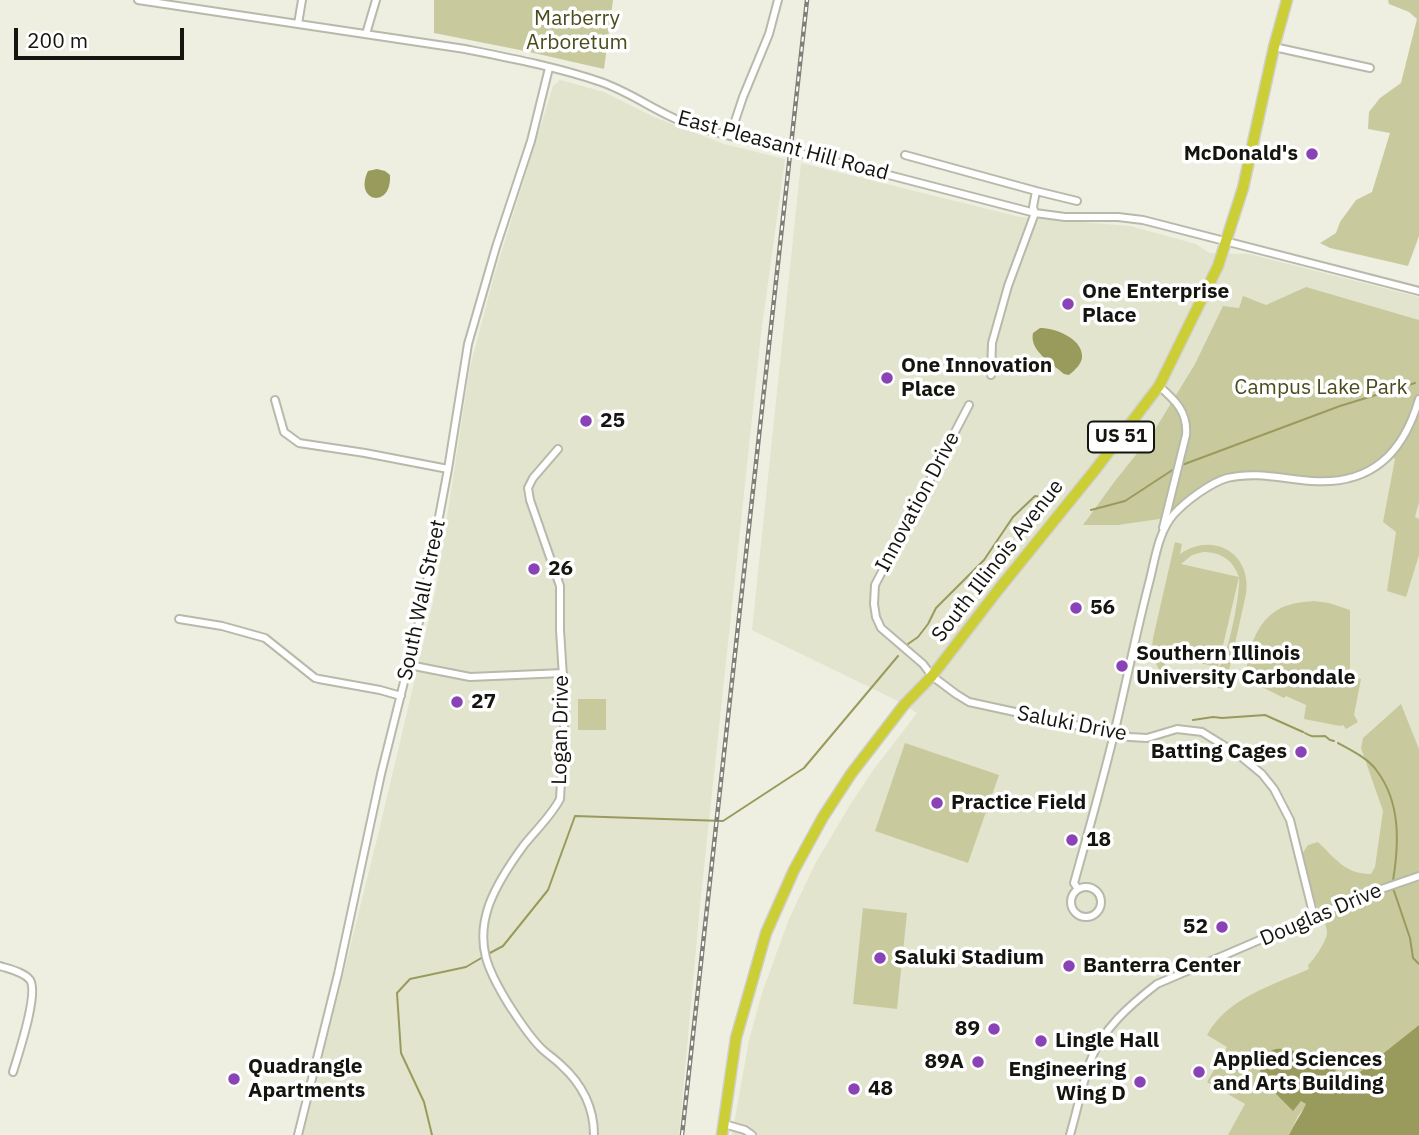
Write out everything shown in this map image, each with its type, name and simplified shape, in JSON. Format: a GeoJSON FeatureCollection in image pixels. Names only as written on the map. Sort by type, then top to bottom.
{"type":"FeatureCollection","features":[{"type":"Feature","properties":{"kind":"highway","name":"South Illinois Avenue"},"geometry":{"type":"LineString","coordinates":[[723,1130],[742,1015],[766,933],[794,870],[823,817],[851,774],[904,705],[932,676],[1159,386],[1218,266],[1243,188],[1287,0]]}},
{"type":"Feature","properties":{"kind":"street","name":"East Pleasant Hill Road"},"geometry":{"type":"LineString","coordinates":[[138,0],[465,49],[549,68],[602,83],[682,121],[730,136],[1035,213],[1143,220],[1419,291]]}},
{"type":"Feature","properties":{"kind":"street"},"geometry":{"type":"LineString","coordinates":[[202,9],[204,0]]}},
{"type":"Feature","properties":{"kind":"street"},"geometry":{"type":"LineString","coordinates":[[298,24],[302,0]]}},
{"type":"Feature","properties":{"kind":"street"},"geometry":{"type":"LineString","coordinates":[[366,34],[376,0]]}},
{"type":"Feature","properties":{"kind":"street"},"geometry":{"type":"LineString","coordinates":[[730,136],[769,34],[778,0]]}},
{"type":"Feature","properties":{"kind":"street"},"geometry":{"type":"LineString","coordinates":[[1274,47],[1370,68]]}},
{"type":"Feature","properties":{"kind":"street","name":"South Wall Street"},"geometry":{"type":"LineString","coordinates":[[298,1135],[338,974],[381,774],[420,618],[468,344],[531,141],[549,68]]}},
{"type":"Feature","properties":{"kind":"street"},"geometry":{"type":"LineString","coordinates":[[905,155],[1077,201]]}},
{"type":"Feature","properties":{"kind":"street"},"geometry":{"type":"LineString","coordinates":[[991,375],[992,343],[1008,286],[1035,213],[1033,207],[1036,191]]}},
{"type":"Feature","properties":{"kind":"street"},"geometry":{"type":"LineString","coordinates":[[1077,889],[1074,883],[1114,735],[1186,435],[1181,408],[1159,386]]}},
{"type":"Feature","properties":{"kind":"street"},"geometry":{"type":"LineString","coordinates":[[1161,536],[1174,515],[1186,503],[1209,486],[1226,478],[1249,475],[1281,476],[1331,482],[1365,474],[1390,454],[1403,438],[1419,399]]}},
{"type":"Feature","properties":{"kind":"street"},"geometry":{"type":"LineString","coordinates":[[275,400],[284,432],[299,443],[448,469]]}},
{"type":"Feature","properties":{"kind":"street","name":"Innovation Drive"},"geometry":{"type":"LineString","coordinates":[[891,639],[876,617],[875,585],[970,405]]}},
{"type":"Feature","properties":{"kind":"street","name":"Logan Drive"},"geometry":{"type":"LineString","coordinates":[[558,449],[533,478],[528,488],[560,586],[565,708],[560,799],[501,878],[486,917],[483,945],[493,980],[521,1023],[541,1048],[575,1079],[584,1093],[590,1107],[594,1135]]}},
{"type":"Feature","properties":{"kind":"street"},"geometry":{"type":"LineString","coordinates":[[179,619],[222,626],[265,638],[318,679],[401,696]]}},
{"type":"Feature","properties":{"kind":"street","name":"Saluki Drive"},"geometry":{"type":"LineString","coordinates":[[891,639],[922,664],[932,676],[969,702],[1114,735],[1147,738],[1177,729],[1202,732],[1239,755],[1262,774],[1290,820],[1314,917]]}},
{"type":"Feature","properties":{"kind":"street"},"geometry":{"type":"LineString","coordinates":[[409,665],[470,677],[563,673]]}},
{"type":"Feature","properties":{"kind":"street","name":"Douglas Drive"},"geometry":{"type":"LineString","coordinates":[[1070,1135],[1090,1062],[1108,1031],[1130,1005],[1157,984],[1367,894],[1419,876]]}},
{"type":"Feature","properties":{"kind":"street"},"geometry":{"type":"LineString","coordinates":[[1083,886],[1092,887],[1101,896],[1100,908],[1093,915],[1079,916],[1072,909],[1071,897],[1077,889],[1083,886]]}},
{"type":"Feature","properties":{"kind":"street"},"geometry":{"type":"LineString","coordinates":[[0,966],[21,974],[29,979],[31,985],[30,1007],[13,1072]]}},
{"type":"Feature","properties":{"kind":"street"},"geometry":{"type":"LineString","coordinates":[[723,1130],[746,1130],[752,1135]]}},
{"type":"Feature","properties":{"kind":"shaded area"},"geometry":{"type":"Polygon","coordinates":[[[560,80],[604,92],[654,117],[724,144],[785,159],[761,334],[700,905],[679,1135],[303,1135],[436,589],[470,367],[494,276],[553,86],[560,80]]]}},
{"type":"Feature","properties":{"kind":"shaded area","name":"Southern Illinois University Carbondale"},"geometry":{"type":"Polygon","coordinates":[[[801,163],[1020,217],[1130,226],[1196,244],[1209,253],[1249,254],[1419,297],[1419,1135],[732,1135],[749,1040],[762,993],[789,919],[815,864],[850,805],[917,713],[898,701],[752,630],[801,163]]]}},
{"type":"Feature","properties":{"kind":"shaded area"},"geometry":{"type":"Polygon","coordinates":[[[377,169],[390,175],[389,186],[385,194],[374,198],[365,190],[365,182],[368,171],[377,169]]]}},
{"type":"Feature","properties":{"kind":"shaded area"},"geometry":{"type":"Polygon","coordinates":[[[1040,328],[1066,335],[1081,349],[1081,361],[1069,375],[1048,361],[1034,345],[1033,333],[1040,328]]]}},
{"type":"Feature","properties":{"kind":"shaded area"},"geometry":{"type":"Polygon","coordinates":[[[1419,1025],[1419,1135],[1289,1135],[1306,1104],[1301,1101],[1293,1111],[1262,1080],[1260,1070],[1265,1054],[1276,1049],[1294,1051],[1351,1079],[1419,1025]]]}},
{"type":"Feature","properties":{"kind":"green space","name":"Marberry Arboretum"},"geometry":{"type":"Polygon","coordinates":[[[434,0],[613,0],[604,69],[434,33],[434,0]]]}},
{"type":"Feature","properties":{"kind":"green space"},"geometry":{"type":"Polygon","coordinates":[[[1388,0],[1419,0],[1419,236],[1408,266],[1330,248],[1320,243],[1336,233],[1340,222],[1356,200],[1372,192],[1390,133],[1368,129],[1369,112],[1380,98],[1401,83],[1417,19],[1409,12],[1389,4],[1388,0]]]}},
{"type":"Feature","properties":{"kind":"green space","name":"Campus Lake Park"},"geometry":{"type":"Polygon","coordinates":[[[1306,287],[1419,320],[1419,502],[1415,517],[1419,519],[1419,555],[1406,597],[1387,591],[1396,532],[1383,522],[1395,459],[1390,454],[1373,469],[1342,480],[1281,476],[1226,478],[1166,518],[1118,525],[1083,525],[1151,436],[1195,364],[1223,306],[1239,308],[1243,296],[1266,305],[1306,287]]]}},
{"type":"Feature","properties":{"kind":"green space"},"geometry":{"type":"Polygon","coordinates":[[[1175,542],[1182,544],[1180,554],[1193,547],[1205,545],[1228,550],[1236,557],[1243,567],[1246,594],[1225,689],[1218,688],[1219,678],[1207,685],[1194,687],[1172,682],[1156,664],[1153,638],[1175,542]],[[1203,552],[1192,555],[1181,564],[1239,577],[1226,558],[1215,554],[1203,552]],[[1239,577],[1218,667],[1161,655],[1166,666],[1172,671],[1185,675],[1184,679],[1187,680],[1188,676],[1206,678],[1216,671],[1225,655],[1231,633],[1239,577]]]}},
{"type":"Feature","properties":{"kind":"green space"},"geometry":{"type":"Polygon","coordinates":[[[1314,601],[1350,610],[1350,676],[1361,679],[1354,715],[1358,722],[1346,729],[1343,725],[1304,719],[1306,705],[1286,696],[1284,698],[1246,679],[1250,648],[1265,620],[1285,606],[1314,601]]]}},
{"type":"Feature","properties":{"kind":"green space"},"geometry":{"type":"Polygon","coordinates":[[[578,699],[606,699],[606,730],[578,730],[578,699]]]}},
{"type":"Feature","properties":{"kind":"green space"},"geometry":{"type":"Polygon","coordinates":[[[1401,704],[1419,749],[1419,1025],[1351,1079],[1317,1059],[1278,1049],[1265,1054],[1262,1081],[1293,1110],[1302,1100],[1307,1104],[1289,1135],[1228,1135],[1245,1104],[1207,1082],[1227,1047],[1207,1035],[1226,1011],[1239,1002],[1309,969],[1308,965],[1323,945],[1327,929],[1313,896],[1302,854],[1308,845],[1318,842],[1348,868],[1371,874],[1375,867],[1383,811],[1361,748],[1363,738],[1401,704]]]}},
{"type":"Feature","properties":{"kind":"green space","name":"Practice Field"},"geometry":{"type":"Polygon","coordinates":[[[905,743],[999,775],[968,863],[875,831],[905,743]]]}},
{"type":"Feature","properties":{"kind":"green space","name":"Saluki Stadium"},"geometry":{"type":"Polygon","coordinates":[[[863,908],[907,913],[897,1009],[853,1004],[863,908]]]}},
{"type":"Feature","properties":{"kind":"waterway"},"geometry":{"type":"LineString","coordinates":[[1182,465],[1340,406],[1415,383]]}},
{"type":"Feature","properties":{"kind":"waterway"},"geometry":{"type":"LineString","coordinates":[[1091,510],[1125,501],[1174,469]]}},
{"type":"Feature","properties":{"kind":"waterway"},"geometry":{"type":"LineString","coordinates":[[908,644],[918,637],[936,608],[984,560],[1013,517],[1035,496],[1055,499]]}},
{"type":"Feature","properties":{"kind":"waterway"},"geometry":{"type":"LineString","coordinates":[[488,954],[503,946],[548,890],[575,816],[723,821],[804,768],[898,656]]}},
{"type":"Feature","properties":{"kind":"waterway"},"geometry":{"type":"LineString","coordinates":[[1193,720],[1265,715],[1303,732]]}},
{"type":"Feature","properties":{"kind":"waterway"},"geometry":{"type":"LineString","coordinates":[[1305,733],[1325,736],[1334,741]]}},
{"type":"Feature","properties":{"kind":"waterway"},"geometry":{"type":"LineString","coordinates":[[1338,743],[1374,767],[1385,783],[1396,824],[1393,881]]}},
{"type":"Feature","properties":{"kind":"waterway"},"geometry":{"type":"LineString","coordinates":[[1393,888],[1410,938],[1413,958],[1419,964]]}},
{"type":"Feature","properties":{"kind":"waterway"},"geometry":{"type":"LineString","coordinates":[[432,1135],[424,1102],[401,1053],[397,993],[410,979],[466,967],[483,957]]}},
{"type":"Feature","properties":{"kind":"railway"},"geometry":{"type":"LineString","coordinates":[[682,1135],[807,0]]}},
{"type":"Feature","properties":{"kind":"place","name":"McDonald's"},"geometry":{"type":"Point","coordinates":[1312,154]}},
{"type":"Feature","properties":{"kind":"place","name":"One Enterprise Place"},"geometry":{"type":"Point","coordinates":[1068,304]}},
{"type":"Feature","properties":{"kind":"place","name":"One Innovation Place"},"geometry":{"type":"Point","coordinates":[887,378]}},
{"type":"Feature","properties":{"kind":"place","name":"25"},"geometry":{"type":"Point","coordinates":[586,421]}},
{"type":"Feature","properties":{"kind":"place","name":"26"},"geometry":{"type":"Point","coordinates":[534,569]}},
{"type":"Feature","properties":{"kind":"place","name":"56"},"geometry":{"type":"Point","coordinates":[1076,608]}},
{"type":"Feature","properties":{"kind":"place","name":"Southern Illinois University Carbondale"},"geometry":{"type":"Point","coordinates":[1122,666]}},
{"type":"Feature","properties":{"kind":"place","name":"27"},"geometry":{"type":"Point","coordinates":[457,702]}},
{"type":"Feature","properties":{"kind":"place","name":"Batting Cages"},"geometry":{"type":"Point","coordinates":[1301,752]}},
{"type":"Feature","properties":{"kind":"place","name":"Practice Field"},"geometry":{"type":"Point","coordinates":[937,803]}},
{"type":"Feature","properties":{"kind":"place","name":"18"},"geometry":{"type":"Point","coordinates":[1072,840]}},
{"type":"Feature","properties":{"kind":"place","name":"52"},"geometry":{"type":"Point","coordinates":[1222,927]}},
{"type":"Feature","properties":{"kind":"place","name":"Saluki Stadium"},"geometry":{"type":"Point","coordinates":[880,958]}},
{"type":"Feature","properties":{"kind":"place","name":"Banterra Center"},"geometry":{"type":"Point","coordinates":[1069,966]}},
{"type":"Feature","properties":{"kind":"place","name":"89"},"geometry":{"type":"Point","coordinates":[994,1029]}},
{"type":"Feature","properties":{"kind":"place","name":"Lingle Hall"},"geometry":{"type":"Point","coordinates":[1041,1041]}},
{"type":"Feature","properties":{"kind":"place","name":"89A"},"geometry":{"type":"Point","coordinates":[978,1062]}},
{"type":"Feature","properties":{"kind":"place","name":"Applied Sciences and Arts Building"},"geometry":{"type":"Point","coordinates":[1199,1072]}},
{"type":"Feature","properties":{"kind":"place","name":"Quadrangle Apartments"},"geometry":{"type":"Point","coordinates":[234,1079]}},
{"type":"Feature","properties":{"kind":"place","name":"Engineering Wing D"},"geometry":{"type":"Point","coordinates":[1140,1082]}},
{"type":"Feature","properties":{"kind":"place","name":"48"},"geometry":{"type":"Point","coordinates":[854,1089]}}]}
